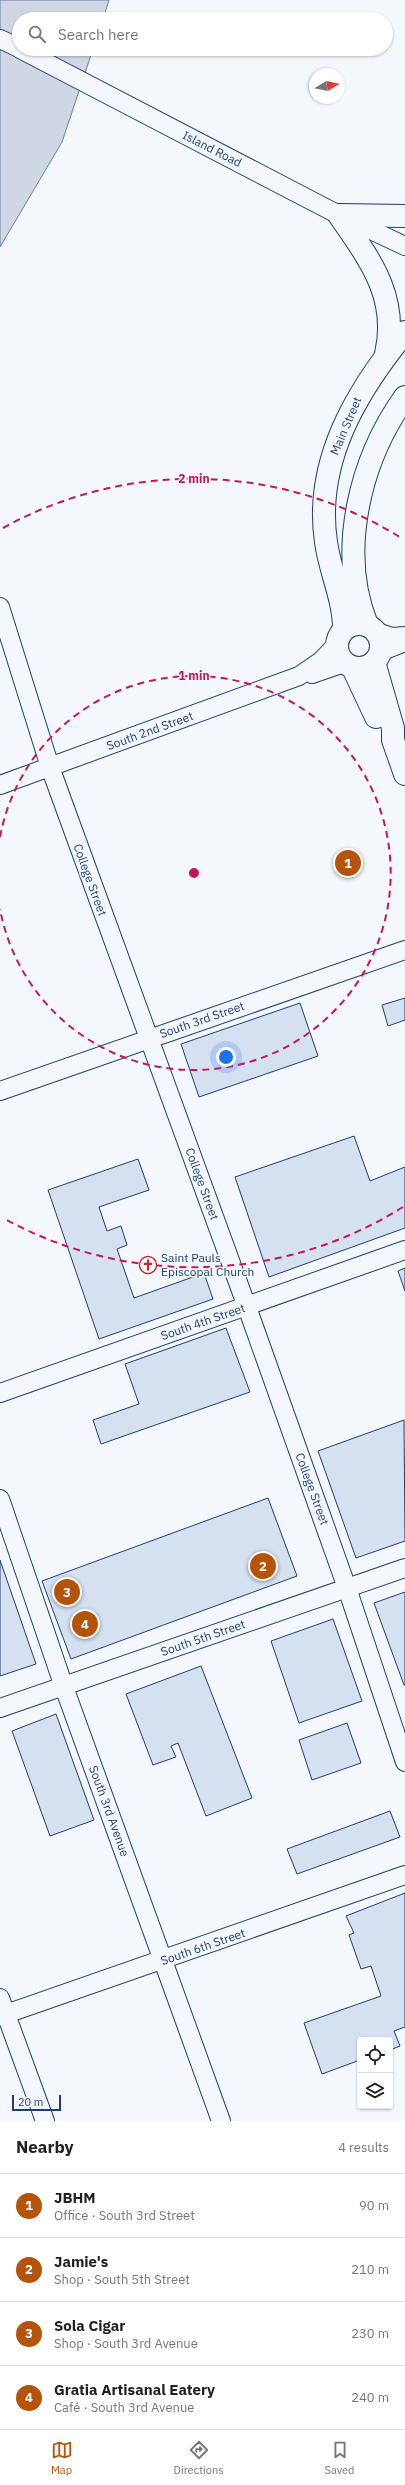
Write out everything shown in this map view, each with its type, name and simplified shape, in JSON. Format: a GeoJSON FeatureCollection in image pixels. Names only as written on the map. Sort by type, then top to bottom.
{"type":"FeatureCollection","features":[{"type":"Feature","properties":{"kind":"main road"},"geometry":{"type":"LineString","coordinates":[[339,215],[405,216]]}},
{"type":"Feature","properties":{"kind":"main road"},"geometry":{"type":"LineString","coordinates":[[339,215],[369,258],[381,280],[391,323],[386,355]]}},
{"type":"Feature","properties":{"kind":"main road","name":"Main Street"},"geometry":{"type":"LineString","coordinates":[[393,740],[383,731],[345,651],[344,615],[326,540],[326,498],[333,454],[346,419],[360,392],[386,355],[405,332]]}},
{"type":"Feature","properties":{"kind":"main road","name":"Main Street"},"geometry":{"type":"LineString","coordinates":[[405,397],[379,438],[367,467],[356,526],[354,567],[357,597],[374,643],[394,728],[393,740],[405,774]]}},
{"type":"Feature","properties":{"kind":"main road"},"geometry":{"type":"LineString","coordinates":[[355,624],[374,643],[364,668],[345,651],[355,624]]}},
{"type":"Feature","properties":{"kind":"street","name":"Island Road"},"geometry":{"type":"LineString","coordinates":[[0,39],[12,45]]}},
{"type":"Feature","properties":{"kind":"street","name":"Island Road"},"geometry":{"type":"LineString","coordinates":[[33,56],[339,215],[405,246]]}},
{"type":"Feature","properties":{"kind":"street","name":"College Street"},"geometry":{"type":"LineString","coordinates":[[0,607],[50,767],[247,1307],[347,1588],[405,1762]]}},
{"type":"Feature","properties":{"kind":"street"},"geometry":{"type":"LineString","coordinates":[[374,643],[392,636],[405,636]]}},
{"type":"Feature","properties":{"kind":"street"},"geometry":{"type":"LineString","coordinates":[[374,643],[405,642]]}},
{"type":"Feature","properties":{"kind":"street","name":"South 2nd Street"},"geometry":{"type":"LineString","coordinates":[[0,785],[299,676],[322,661],[345,651]]}},
{"type":"Feature","properties":{"kind":"street","name":"South 3rd Street"},"geometry":{"type":"LineString","coordinates":[[0,1090],[405,950]]}},
{"type":"Feature","properties":{"kind":"street","name":"South 4th Street"},"geometry":{"type":"LineString","coordinates":[[0,1393],[405,1250]]}},
{"type":"Feature","properties":{"kind":"street","name":"South 3rd Avenue"},"geometry":{"type":"LineString","coordinates":[[0,1499],[64,1687],[221,2121]]}},
{"type":"Feature","properties":{"kind":"street","name":"South 5th Street"},"geometry":{"type":"LineString","coordinates":[[0,1708],[405,1568]]}},
{"type":"Feature","properties":{"kind":"street","name":"South 6th Street"},"geometry":{"type":"LineString","coordinates":[[3,2015],[163,1961],[405,1875]]}},
{"type":"Feature","properties":{"kind":"street"},"geometry":{"type":"LineString","coordinates":[[0,1998],[3,2015],[45,2121]]}},
{"type":"Feature","properties":{"kind":"shaded area"},"geometry":{"type":"Polygon","coordinates":[[[0,0],[109,0],[105,12],[12,12],[12,56],[91,56],[62,142],[0,247],[0,0]]]}},
{"type":"Feature","properties":{"kind":"building"},"geometry":{"type":"Polygon","coordinates":[[[405,998],[405,1020],[388,1026],[382,1005],[405,998]]]}},
{"type":"Feature","properties":{"kind":"building"},"geometry":{"type":"Polygon","coordinates":[[[300,1003],[318,1056],[199,1097],[181,1044],[300,1003]]]}},
{"type":"Feature","properties":{"kind":"building"},"geometry":{"type":"Polygon","coordinates":[[[354,1136],[370,1181],[405,1167],[405,1228],[269,1277],[235,1177],[354,1136]]]}},
{"type":"Feature","properties":{"kind":"building"},"geometry":{"type":"Polygon","coordinates":[[[138,1159],[149,1190],[99,1207],[107,1231],[121,1226],[127,1245],[117,1249],[134,1298],[204,1273],[213,1299],[99,1339],[48,1190],[138,1159]]]}},
{"type":"Feature","properties":{"kind":"building"},"geometry":{"type":"Polygon","coordinates":[[[405,1268],[405,1291],[398,1271],[405,1268]]]}},
{"type":"Feature","properties":{"kind":"building"},"geometry":{"type":"Polygon","coordinates":[[[226,1328],[250,1392],[101,1444],[93,1420],[139,1404],[125,1364],[226,1328]]]}},
{"type":"Feature","properties":{"kind":"building"},"geometry":{"type":"Polygon","coordinates":[[[404,1420],[405,1541],[356,1558],[318,1451],[404,1420]]]}},
{"type":"Feature","properties":{"kind":"building"},"geometry":{"type":"Polygon","coordinates":[[[268,1498],[297,1576],[71,1659],[42,1581],[268,1498]]]}},
{"type":"Feature","properties":{"kind":"building"},"geometry":{"type":"Polygon","coordinates":[[[0,1560],[36,1664],[0,1676],[0,1560]]]}},
{"type":"Feature","properties":{"kind":"building"},"geometry":{"type":"Polygon","coordinates":[[[405,1592],[405,1685],[404,1685],[374,1603],[405,1592]]]}},
{"type":"Feature","properties":{"kind":"building"},"geometry":{"type":"Polygon","coordinates":[[[333,1619],[362,1701],[299,1723],[271,1641],[333,1619]]]}},
{"type":"Feature","properties":{"kind":"building"},"geometry":{"type":"Polygon","coordinates":[[[201,1666],[252,1798],[206,1816],[178,1743],[171,1746],[176,1757],[153,1765],[126,1694],[201,1666]]]}},
{"type":"Feature","properties":{"kind":"building"},"geometry":{"type":"Polygon","coordinates":[[[56,1714],[94,1820],[50,1836],[12,1731],[56,1714]]]}},
{"type":"Feature","properties":{"kind":"building"},"geometry":{"type":"Polygon","coordinates":[[[347,1723],[361,1763],[312,1780],[299,1740],[347,1723]]]}},
{"type":"Feature","properties":{"kind":"building"},"geometry":{"type":"Polygon","coordinates":[[[390,1811],[400,1837],[297,1874],[287,1849],[390,1811]]]}},
{"type":"Feature","properties":{"kind":"building"},"geometry":{"type":"Polygon","coordinates":[[[405,1893],[405,2027],[394,2031],[400,2046],[393,2049],[393,2037],[357,2037],[357,2061],[322,2074],[304,2023],[381,1996],[371,1966],[361,1969],[349,1935],[354,1933],[346,1916],[405,1893]]]}},
{"type":"Feature","properties":{"kind":"place","name":"JBHM"},"geometry":{"type":"Point","coordinates":[348,863]}},
{"type":"Feature","properties":{"kind":"place","name":"Saint Pauls Episcopal Church"},"geometry":{"type":"Point","coordinates":[148,1265]}},
{"type":"Feature","properties":{"kind":"place","name":"Jamie's"},"geometry":{"type":"Point","coordinates":[263,1566]}},
{"type":"Feature","properties":{"kind":"place","name":"Sola Cigar"},"geometry":{"type":"Point","coordinates":[67,1592]}},
{"type":"Feature","properties":{"kind":"place","name":"Gratia Artisanal Eatery"},"geometry":{"type":"Point","coordinates":[85,1624]}}]}
